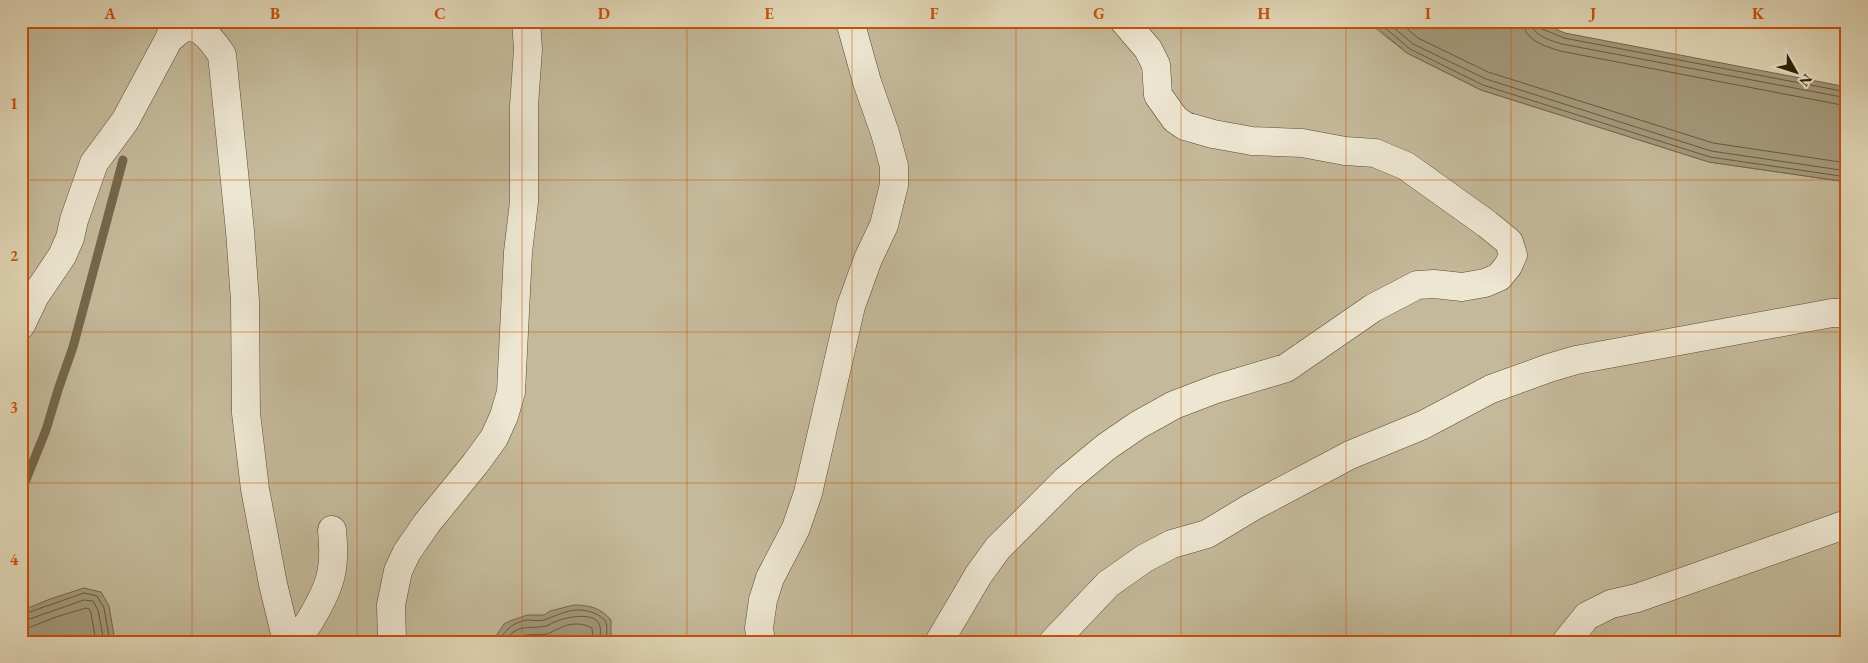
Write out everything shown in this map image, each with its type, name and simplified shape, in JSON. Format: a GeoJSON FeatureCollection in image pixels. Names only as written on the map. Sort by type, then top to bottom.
{"type":"FeatureCollection","features":[{"type":"Feature","properties":{"kind":"lane"},"geometry":{"type":"LineString","coordinates":[[392,642],[391,605],[398,571],[407,552],[427,523],[494,438],[512,392],[518,252],[524,202],[524,106],[528,49],[526,21]]}},
{"type":"Feature","properties":{"kind":"lane"},"geometry":{"type":"LineString","coordinates":[[761,642],[759,628],[763,600],[770,578],[796,528],[808,493],[851,306],[868,260],[884,225],[894,185],[894,166],[850,21]]}},
{"type":"Feature","properties":{"kind":"lane"},"geometry":{"type":"LineString","coordinates":[[939,639],[979,574],[998,548],[1066,480],[1106,447],[1138,425],[1174,405],[1216,389],[1286,368],[1373,308],[1417,285],[1434,284],[1462,287],[1485,283],[1500,277],[1513,255],[1509,242],[1488,224],[1406,166],[1375,154],[1345,151],[1302,143],[1252,141],[1213,134],[1185,126],[1175,120],[1158,95],[1156,65],[1148,50],[1124,21]]}},
{"type":"Feature","properties":{"kind":"lane"},"geometry":{"type":"LineString","coordinates":[[21,325],[36,296],[62,256],[70,238],[74,220],[94,163],[125,121],[173,30],[196,28],[208,37],[222,55],[240,231],[245,301],[246,413],[254,489],[287,642]]}},
{"type":"Feature","properties":{"kind":"lane"},"geometry":{"type":"LineString","coordinates":[[1053,642],[1108,584],[1144,558],[1172,544],[1207,534],[1252,507],[1342,459],[1423,424],[1492,389],[1576,360],[1832,313],[1847,313]]}},
{"type":"Feature","properties":{"kind":"lane"},"geometry":{"type":"LineString","coordinates":[[1566,642],[1586,616],[1611,604],[1637,598],[1847,524]]}},
{"type":"Feature","properties":{"kind":"lane"},"geometry":{"type":"LineString","coordinates":[[297,642],[323,596],[333,571],[335,551],[332,530]]}},
{"type":"Feature","properties":{"kind":"shaded area"},"geometry":{"type":"Polygon","coordinates":[[[21,21],[1366,21],[1407,53],[1481,90],[1709,162],[1847,182],[1847,642],[21,642],[21,21]]]}},
{"type":"Feature","properties":{"kind":"water"},"geometry":{"type":"Polygon","coordinates":[[[1369,21],[1537,21],[1565,33],[1847,87],[1847,182],[1709,162],[1481,90],[1407,53],[1369,21]]]}},
{"type":"Feature","properties":{"kind":"water"},"geometry":{"type":"Polygon","coordinates":[[[84,588],[101,592],[109,606],[115,642],[21,642],[21,611],[84,588]]]}},
{"type":"Feature","properties":{"kind":"water"},"geometry":{"type":"Polygon","coordinates":[[[574,605],[594,608],[611,620],[611,642],[492,642],[504,624],[510,621],[527,615],[544,615],[550,611],[574,605]]]}},
{"type":"Feature","properties":{"kind":"waterway"},"geometry":{"type":"LineString","coordinates":[[21,492],[46,430],[73,347],[123,160]]}}]}
